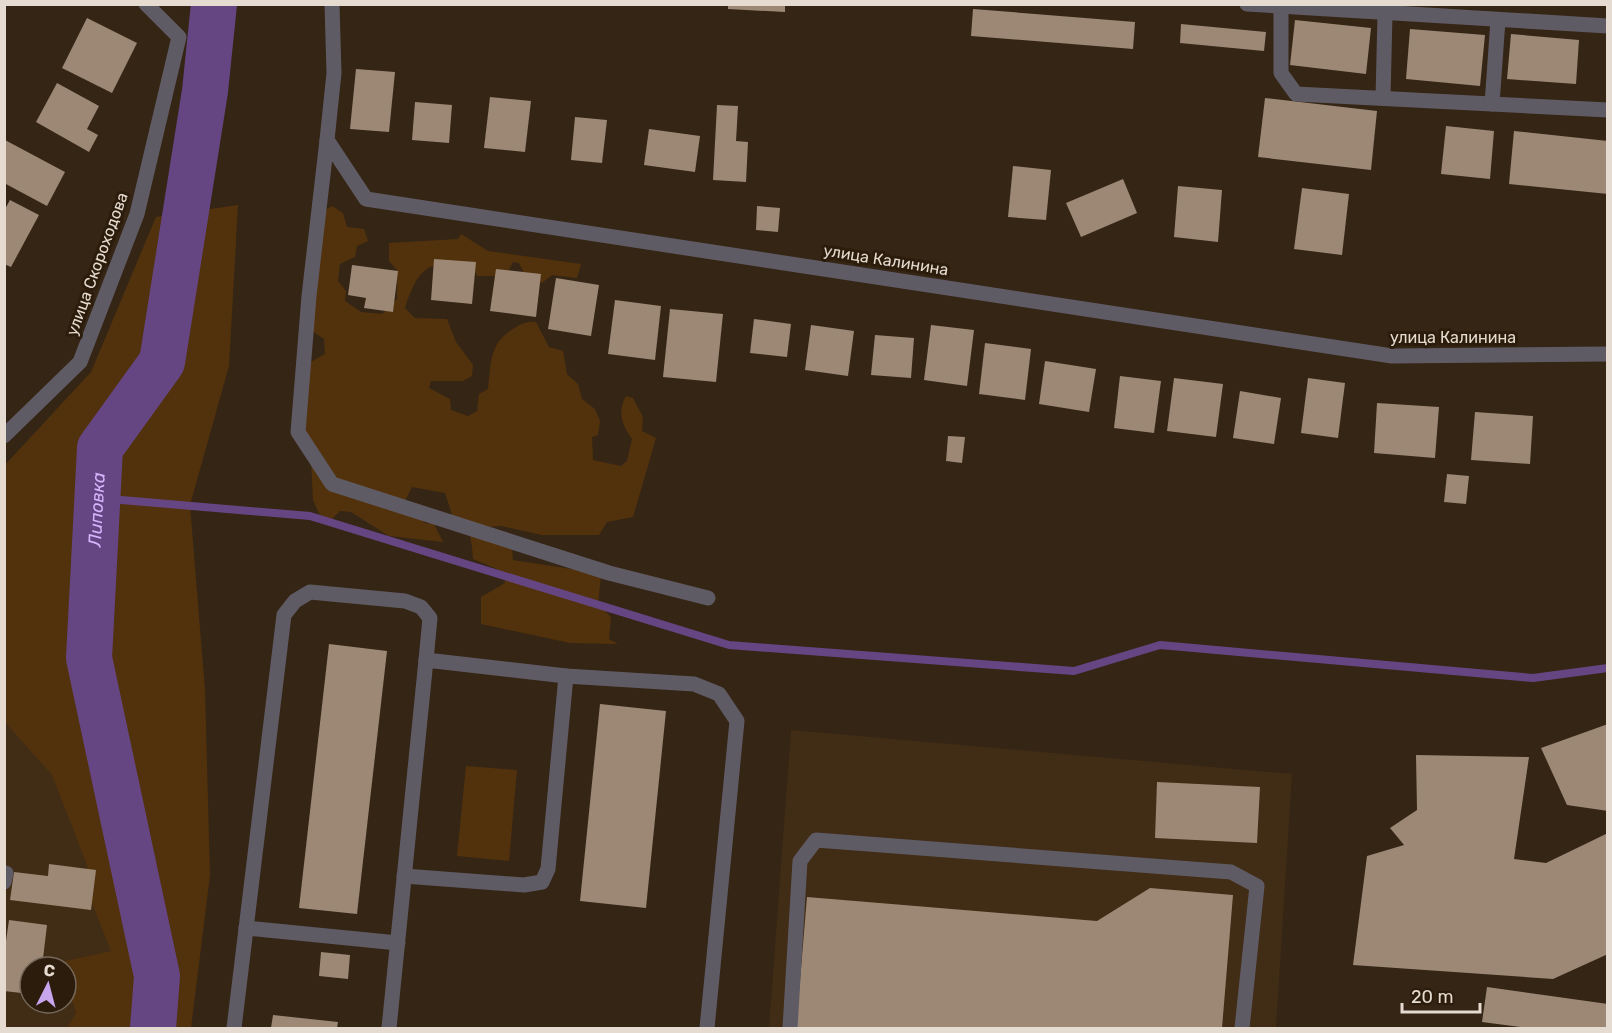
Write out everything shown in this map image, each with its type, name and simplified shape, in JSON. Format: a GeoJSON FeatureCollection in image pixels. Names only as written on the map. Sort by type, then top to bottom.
{"type":"FeatureCollection","features":[{"type":"Feature","properties":{"kind":"street"},"geometry":{"type":"LineString","coordinates":[[332,4],[334,73],[309,296],[298,432],[332,484],[609,573],[708,598]]}},
{"type":"Feature","properties":{"kind":"street"},"geometry":{"type":"LineString","coordinates":[[1247,4],[1608,26]]}},
{"type":"Feature","properties":{"kind":"street"},"geometry":{"type":"LineString","coordinates":[[1281,7],[1281,73],[1296,94],[1608,110]]}},
{"type":"Feature","properties":{"kind":"street","name":"улица Скороходова"},"geometry":{"type":"LineString","coordinates":[[4,436],[80,362],[137,214],[178,37],[150,9]]}},
{"type":"Feature","properties":{"kind":"street"},"geometry":{"type":"LineString","coordinates":[[1383,98],[1385,14]]}},
{"type":"Feature","properties":{"kind":"street"},"geometry":{"type":"LineString","coordinates":[[1492,104],[1498,20]]}},
{"type":"Feature","properties":{"kind":"street","name":"улица Калинина"},"geometry":{"type":"LineString","coordinates":[[327,140],[366,199],[1392,356],[1608,354]]}},
{"type":"Feature","properties":{"kind":"street"},"geometry":{"type":"LineString","coordinates":[[234,1029],[284,615],[295,601],[310,592],[405,601],[421,607],[430,618],[389,1029]]}},
{"type":"Feature","properties":{"kind":"street"},"geometry":{"type":"LineString","coordinates":[[426,660],[566,676],[694,684],[718,694],[737,721],[707,1029]]}},
{"type":"Feature","properties":{"kind":"street"},"geometry":{"type":"LineString","coordinates":[[404,876],[524,885],[542,882],[548,869],[566,676]]}},
{"type":"Feature","properties":{"kind":"street"},"geometry":{"type":"LineString","coordinates":[[790,1029],[800,861],[816,840],[1231,872],[1257,885],[1242,1029]]}},
{"type":"Feature","properties":{"kind":"street"},"geometry":{"type":"LineString","coordinates":[[246,928],[398,943]]}},
{"type":"Feature","properties":{"kind":"shaded area"},"geometry":{"type":"Polygon","coordinates":[[[205,5],[233,5],[232,27],[205,29],[205,5]]]}},
{"type":"Feature","properties":{"kind":"shaded area"},"geometry":{"type":"Polygon","coordinates":[[[238,205],[229,366],[190,505],[205,690],[210,875],[191,1028],[67,1028],[75,1015],[78,1015],[78,958],[111,951],[92,903],[87,865],[52,775],[5,722],[4,466],[91,372],[156,217],[238,205]]]}},
{"type":"Feature","properties":{"kind":"shaded area"},"geometry":{"type":"Polygon","coordinates":[[[332,206],[343,213],[347,227],[364,229],[368,241],[357,246],[355,257],[340,264],[338,281],[346,291],[345,301],[361,312],[382,314],[397,299],[397,270],[389,261],[389,243],[458,239],[461,234],[488,251],[581,264],[577,278],[552,275],[542,283],[528,281],[519,263],[513,262],[506,276],[477,276],[472,264],[435,265],[427,269],[415,283],[405,308],[415,318],[447,319],[456,342],[473,365],[472,376],[463,381],[431,381],[429,388],[450,399],[451,410],[468,416],[477,411],[479,394],[488,389],[491,363],[499,341],[519,326],[529,322],[536,322],[549,347],[563,351],[567,374],[578,384],[582,399],[595,409],[600,421],[598,435],[592,437],[593,460],[621,466],[627,461],[632,439],[623,423],[621,413],[626,396],[633,398],[643,417],[642,431],[656,438],[633,517],[607,522],[599,535],[542,535],[501,526],[487,527],[512,549],[513,560],[584,571],[602,567],[598,604],[611,617],[609,639],[618,644],[570,643],[481,624],[481,597],[505,583],[504,572],[473,559],[469,533],[463,522],[452,515],[445,493],[412,487],[404,503],[425,523],[434,524],[443,542],[389,536],[351,512],[340,511],[330,521],[322,520],[313,500],[310,439],[300,432],[300,368],[325,354],[324,339],[312,331],[320,213],[332,206]]]}},
{"type":"Feature","properties":{"kind":"shaded area"},"geometry":{"type":"Polygon","coordinates":[[[4,669],[79,701],[130,952],[109,1028],[5,1028],[4,669]]]}},
{"type":"Feature","properties":{"kind":"shaded area"},"geometry":{"type":"Polygon","coordinates":[[[791,730],[1292,774],[1276,1028],[769,1028],[791,730]]]}},
{"type":"Feature","properties":{"kind":"shaded area"},"geometry":{"type":"Polygon","coordinates":[[[466,766],[517,770],[509,861],[457,856],[466,766]]]}},
{"type":"Feature","properties":{"kind":"building"},"geometry":{"type":"Polygon","coordinates":[[[728,4],[785,4],[785,12],[728,9],[728,4]]]}},
{"type":"Feature","properties":{"kind":"building"},"geometry":{"type":"Polygon","coordinates":[[[973,9],[1135,22],[1133,49],[971,36],[973,9]]]}},
{"type":"Feature","properties":{"kind":"building"},"geometry":{"type":"Polygon","coordinates":[[[87,18],[137,43],[112,93],[62,68],[87,18]]]}},
{"type":"Feature","properties":{"kind":"building"},"geometry":{"type":"Polygon","coordinates":[[[1295,20],[1371,28],[1366,74],[1290,65],[1295,20]]]}},
{"type":"Feature","properties":{"kind":"building"},"geometry":{"type":"Polygon","coordinates":[[[1181,24],[1266,32],[1264,51],[1180,43],[1181,24]]]}},
{"type":"Feature","properties":{"kind":"building"},"geometry":{"type":"Polygon","coordinates":[[[1410,29],[1485,35],[1480,86],[1406,79],[1410,29]]]}},
{"type":"Feature","properties":{"kind":"building"},"geometry":{"type":"Polygon","coordinates":[[[1511,34],[1579,40],[1576,84],[1507,79],[1511,34]]]}},
{"type":"Feature","properties":{"kind":"building"},"geometry":{"type":"Polygon","coordinates":[[[356,69],[395,72],[389,132],[350,129],[356,69]]]}},
{"type":"Feature","properties":{"kind":"building"},"geometry":{"type":"Polygon","coordinates":[[[57,83],[99,106],[87,129],[98,135],[89,152],[36,122],[57,83]]]}},
{"type":"Feature","properties":{"kind":"building"},"geometry":{"type":"Polygon","coordinates":[[[490,97],[531,101],[525,152],[484,148],[490,97]]]}},
{"type":"Feature","properties":{"kind":"building"},"geometry":{"type":"Polygon","coordinates":[[[1265,98],[1377,111],[1371,170],[1258,157],[1265,98]]]}},
{"type":"Feature","properties":{"kind":"building"},"geometry":{"type":"Polygon","coordinates":[[[415,102],[452,105],[449,143],[412,140],[415,102]]]}},
{"type":"Feature","properties":{"kind":"building"},"geometry":{"type":"Polygon","coordinates":[[[717,105],[738,106],[736,141],[748,142],[746,182],[713,180],[717,105]]]}},
{"type":"Feature","properties":{"kind":"building"},"geometry":{"type":"Polygon","coordinates":[[[575,117],[607,120],[602,163],[571,160],[575,117]]]}},
{"type":"Feature","properties":{"kind":"building"},"geometry":{"type":"Polygon","coordinates":[[[1446,126],[1494,131],[1490,179],[1441,174],[1446,126]]]}},
{"type":"Feature","properties":{"kind":"building"},"geometry":{"type":"Polygon","coordinates":[[[649,129],[700,136],[695,172],[644,165],[649,129]]]}},
{"type":"Feature","properties":{"kind":"building"},"geometry":{"type":"Polygon","coordinates":[[[1514,131],[1608,141],[1608,194],[1509,184],[1514,131]]]}},
{"type":"Feature","properties":{"kind":"building"},"geometry":{"type":"Polygon","coordinates":[[[5,140],[65,172],[47,206],[4,183],[5,140]]]}},
{"type":"Feature","properties":{"kind":"building"},"geometry":{"type":"Polygon","coordinates":[[[1013,166],[1051,170],[1046,220],[1008,217],[1013,166]]]}},
{"type":"Feature","properties":{"kind":"building"},"geometry":{"type":"Polygon","coordinates":[[[1123,179],[1137,213],[1081,237],[1066,203],[1123,179]]]}},
{"type":"Feature","properties":{"kind":"building"},"geometry":{"type":"Polygon","coordinates":[[[1178,186],[1222,190],[1218,242],[1174,237],[1178,186]]]}},
{"type":"Feature","properties":{"kind":"building"},"geometry":{"type":"Polygon","coordinates":[[[1302,188],[1349,194],[1342,255],[1294,249],[1302,188]]]}},
{"type":"Feature","properties":{"kind":"building"},"geometry":{"type":"Polygon","coordinates":[[[10,200],[39,215],[11,267],[4,264],[4,211],[10,200]]]}},
{"type":"Feature","properties":{"kind":"building"},"geometry":{"type":"Polygon","coordinates":[[[757,206],[780,208],[778,232],[756,230],[757,206]]]}},
{"type":"Feature","properties":{"kind":"building"},"geometry":{"type":"Polygon","coordinates":[[[434,259],[476,262],[472,304],[431,300],[434,259]]]}},
{"type":"Feature","properties":{"kind":"building"},"geometry":{"type":"Polygon","coordinates":[[[352,265],[398,271],[393,312],[364,308],[366,298],[348,295],[352,265]]]}},
{"type":"Feature","properties":{"kind":"building"},"geometry":{"type":"Polygon","coordinates":[[[496,269],[541,274],[536,317],[490,311],[496,269]]]}},
{"type":"Feature","properties":{"kind":"building"},"geometry":{"type":"Polygon","coordinates":[[[556,278],[599,285],[591,336],[548,329],[556,278]]]}},
{"type":"Feature","properties":{"kind":"building"},"geometry":{"type":"Polygon","coordinates":[[[615,300],[661,306],[655,360],[608,354],[615,300]]]}},
{"type":"Feature","properties":{"kind":"building"},"geometry":{"type":"Polygon","coordinates":[[[670,309],[723,314],[716,382],[663,377],[670,309]]]}},
{"type":"Feature","properties":{"kind":"building"},"geometry":{"type":"Polygon","coordinates":[[[754,319],[791,324],[787,357],[750,353],[754,319]]]}},
{"type":"Feature","properties":{"kind":"building"},"geometry":{"type":"Polygon","coordinates":[[[811,325],[854,331],[848,376],[805,370],[811,325]]]}},
{"type":"Feature","properties":{"kind":"building"},"geometry":{"type":"Polygon","coordinates":[[[931,325],[974,330],[967,386],[924,380],[931,325]]]}},
{"type":"Feature","properties":{"kind":"building"},"geometry":{"type":"Polygon","coordinates":[[[875,335],[914,338],[911,378],[871,375],[875,335]]]}},
{"type":"Feature","properties":{"kind":"building"},"geometry":{"type":"Polygon","coordinates":[[[985,343],[1031,349],[1025,400],[979,394],[985,343]]]}},
{"type":"Feature","properties":{"kind":"building"},"geometry":{"type":"Polygon","coordinates":[[[1045,361],[1096,369],[1089,412],[1039,404],[1045,361]]]}},
{"type":"Feature","properties":{"kind":"building"},"geometry":{"type":"Polygon","coordinates":[[[1120,376],[1161,381],[1154,433],[1114,428],[1120,376]]]}},
{"type":"Feature","properties":{"kind":"building"},"geometry":{"type":"Polygon","coordinates":[[[1174,378],[1223,384],[1216,437],[1167,431],[1174,378]]]}},
{"type":"Feature","properties":{"kind":"building"},"geometry":{"type":"Polygon","coordinates":[[[1308,378],[1345,383],[1338,438],[1301,433],[1308,378]]]}},
{"type":"Feature","properties":{"kind":"building"},"geometry":{"type":"Polygon","coordinates":[[[1240,391],[1281,398],[1274,444],[1233,438],[1240,391]]]}},
{"type":"Feature","properties":{"kind":"building"},"geometry":{"type":"Polygon","coordinates":[[[1377,403],[1439,407],[1435,458],[1374,453],[1377,403]]]}},
{"type":"Feature","properties":{"kind":"building"},"geometry":{"type":"Polygon","coordinates":[[[1475,412],[1533,416],[1530,464],[1471,460],[1475,412]]]}},
{"type":"Feature","properties":{"kind":"building"},"geometry":{"type":"Polygon","coordinates":[[[948,436],[965,437],[962,463],[946,461],[948,436]]]}},
{"type":"Feature","properties":{"kind":"building"},"geometry":{"type":"Polygon","coordinates":[[[1447,474],[1469,476],[1466,504],[1444,502],[1447,474]]]}},
{"type":"Feature","properties":{"kind":"building"},"geometry":{"type":"Polygon","coordinates":[[[329,644],[387,651],[357,914],[299,908],[329,644]]]}},
{"type":"Feature","properties":{"kind":"building"},"geometry":{"type":"Polygon","coordinates":[[[600,704],[666,711],[646,908],[580,901],[600,704]]]}},
{"type":"Feature","properties":{"kind":"building"},"geometry":{"type":"Polygon","coordinates":[[[1608,724],[1608,811],[1567,805],[1541,748],[1608,724]]]}},
{"type":"Feature","properties":{"kind":"building"},"geometry":{"type":"Polygon","coordinates":[[[1416,755],[1529,757],[1514,859],[1546,863],[1608,833],[1608,954],[1553,979],[1353,965],[1367,856],[1404,845],[1390,828],[1417,810],[1416,755]]]}},
{"type":"Feature","properties":{"kind":"building"},"geometry":{"type":"Polygon","coordinates":[[[1157,782],[1260,787],[1257,843],[1155,838],[1157,782]]]}},
{"type":"Feature","properties":{"kind":"building"},"geometry":{"type":"Polygon","coordinates":[[[49,864],[96,870],[91,910],[10,900],[14,872],[48,876],[49,864]]]}},
{"type":"Feature","properties":{"kind":"building"},"geometry":{"type":"Polygon","coordinates":[[[1150,888],[1233,895],[1222,1028],[796,1028],[807,897],[1097,921],[1150,888]]]}},
{"type":"Feature","properties":{"kind":"building"},"geometry":{"type":"Polygon","coordinates":[[[9,920],[47,925],[43,955],[18,955],[18,993],[4,991],[4,955],[9,920]]]}},
{"type":"Feature","properties":{"kind":"building"},"geometry":{"type":"Polygon","coordinates":[[[321,952],[350,955],[348,979],[319,976],[321,952]]]}},
{"type":"Feature","properties":{"kind":"building"},"geometry":{"type":"Polygon","coordinates":[[[1487,987],[1608,1004],[1608,1028],[1527,1028],[1482,1022],[1487,987]]]}},
{"type":"Feature","properties":{"kind":"building"},"geometry":{"type":"Polygon","coordinates":[[[273,1015],[338,1022],[337,1028],[271,1028],[273,1015]]]}},
{"type":"Feature","properties":{"kind":"waterway","name":"Липовка"},"geometry":{"type":"LineString","coordinates":[[153,1028],[157,976],[89,658],[100,448],[162,362],[205,91],[214,4]]}},
{"type":"Feature","properties":{"kind":"waterway"},"geometry":{"type":"LineString","coordinates":[[98,498],[310,516],[729,645],[1074,671],[1160,645],[1533,678],[1608,668]]}}]}
